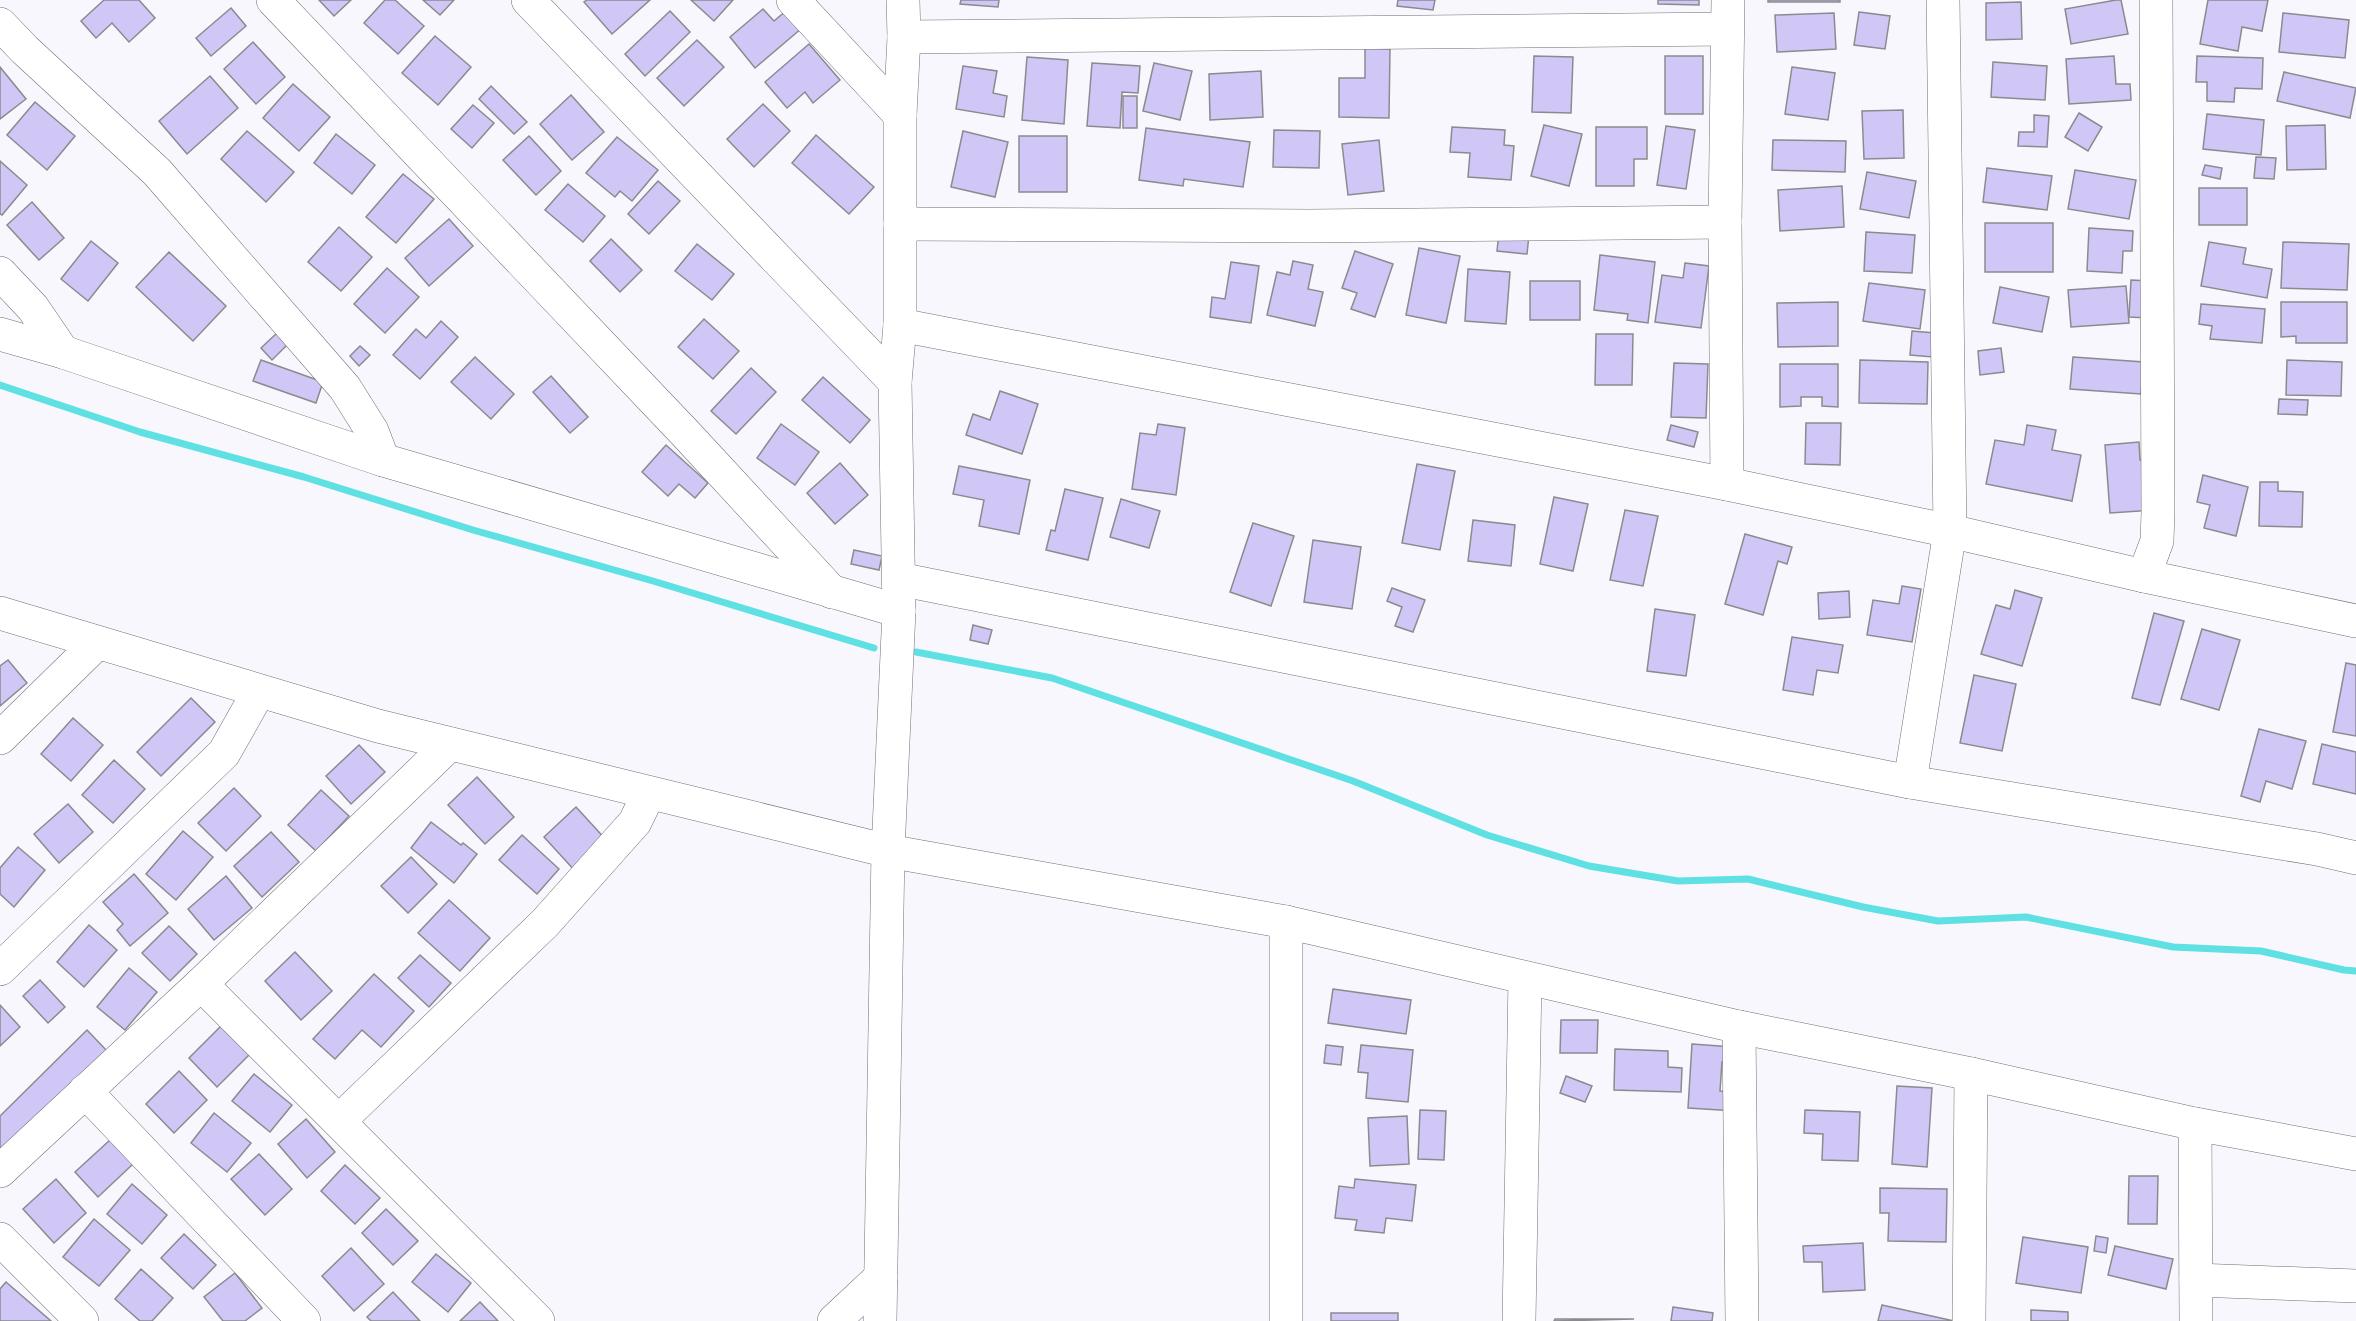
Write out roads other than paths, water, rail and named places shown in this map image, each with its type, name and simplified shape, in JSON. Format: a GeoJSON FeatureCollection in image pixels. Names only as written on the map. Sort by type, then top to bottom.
{"type":"FeatureCollection","features":[{"type":"Feature","properties":{"kind":"street"},"geometry":{"type":"LineString","coordinates":[[273,0],[832,592]]}},
{"type":"Feature","properties":{"kind":"street"},"geometry":{"type":"LineString","coordinates":[[528,0],[895,382]]}},
{"type":"Feature","properties":{"kind":"street"},"geometry":{"type":"LineString","coordinates":[[793,0],[900,115]]}},
{"type":"Feature","properties":{"kind":"street"},"geometry":{"type":"LineString","coordinates":[[880,1321],[888,851],[899,595],[895,382],[900,325],[900,115],[904,37],[903,0]]}},
{"type":"Feature","properties":{"kind":"street"},"geometry":{"type":"LineString","coordinates":[[1910,782],[1950,531],[1943,0]]}},
{"type":"Feature","properties":{"kind":"street"},"geometry":{"type":"LineString","coordinates":[[2144,576],[2157,541],[2158,512],[2156,0]]}},
{"type":"Feature","properties":{"kind":"street"},"geometry":{"type":"LineString","coordinates":[[904,37],[1727,15],[1725,222],[1727,484]]}},
{"type":"Feature","properties":{"kind":"street"},"geometry":{"type":"LineString","coordinates":[[0,24],[157,172],[345,388],[372,430],[383,460]]}},
{"type":"Feature","properties":{"kind":"street"},"geometry":{"type":"LineString","coordinates":[[900,224],[1308,226],[1725,222]]}},
{"type":"Feature","properties":{"kind":"street"},"geometry":{"type":"LineString","coordinates":[[0,273],[33,308],[63,352]]}},
{"type":"Feature","properties":{"kind":"street"},"geometry":{"type":"LineString","coordinates":[[900,325],[1727,484],[2356,621]]}},
{"type":"Feature","properties":{"kind":"street"},"geometry":{"type":"LineString","coordinates":[[0,334],[63,352],[383,460],[832,592],[899,595],[1910,782],[2317,849],[2356,858]]}},
{"type":"Feature","properties":{"kind":"street"},"geometry":{"type":"LineString","coordinates":[[783,578],[784,540]]}},
{"type":"Feature","properties":{"kind":"street"},"geometry":{"type":"LineString","coordinates":[[0,613],[259,691],[450,744],[888,851],[1286,922],[1738,1027],[1971,1074],[2195,1124],[2356,1154]]}},
{"type":"Feature","properties":{"kind":"street"},"geometry":{"type":"LineString","coordinates":[[0,738],[97,643]]}},
{"type":"Feature","properties":{"kind":"street"},"geometry":{"type":"LineString","coordinates":[[0,969],[224,753],[259,691]]}},
{"type":"Feature","properties":{"kind":"street"},"geometry":{"type":"LineString","coordinates":[[0,1171],[201,984],[450,744]]}},
{"type":"Feature","properties":{"kind":"street"},"geometry":{"type":"LineString","coordinates":[[339,1121],[545,923],[635,822],[649,793]]}},
{"type":"Feature","properties":{"kind":"street"},"geometry":{"type":"LineString","coordinates":[[1286,922],[1286,1321]]}},
{"type":"Feature","properties":{"kind":"street"},"geometry":{"type":"LineString","coordinates":[[1519,1321],[1525,978]]}},
{"type":"Feature","properties":{"kind":"street"},"geometry":{"type":"LineString","coordinates":[[201,984],[538,1321]]}},
{"type":"Feature","properties":{"kind":"street"},"geometry":{"type":"LineString","coordinates":[[1738,1027],[1742,1321]]}},
{"type":"Feature","properties":{"kind":"street"},"geometry":{"type":"LineString","coordinates":[[1969,1321],[1971,1074]]}},
{"type":"Feature","properties":{"kind":"street"},"geometry":{"type":"LineString","coordinates":[[85,1091],[304,1321]]}},
{"type":"Feature","properties":{"kind":"street"},"geometry":{"type":"LineString","coordinates":[[2195,1124],[2196,1321]]}},
{"type":"Feature","properties":{"kind":"street"},"geometry":{"type":"LineString","coordinates":[[0,1239],[82,1321]]}},
{"type":"Feature","properties":{"kind":"street"},"geometry":{"type":"LineString","coordinates":[[834,1321],[882,1277]]}},
{"type":"Feature","properties":{"kind":"street"},"geometry":{"type":"LineString","coordinates":[[2196,1280],[2356,1286]]}},
{"type":"Feature","properties":{"kind":"waterway"},"geometry":{"type":"LineString","coordinates":[[0,385],[140,432],[304,477],[473,530],[653,581],[874,648]]}},
{"type":"Feature","properties":{"kind":"waterway"},"geometry":{"type":"LineString","coordinates":[[916,652],[1052,678],[1353,781],[1487,835],[1589,866],[1678,881],[1748,879],[1863,907],[1938,921],[2026,917],[2173,947],[2261,951],[2356,971]]}}]}
